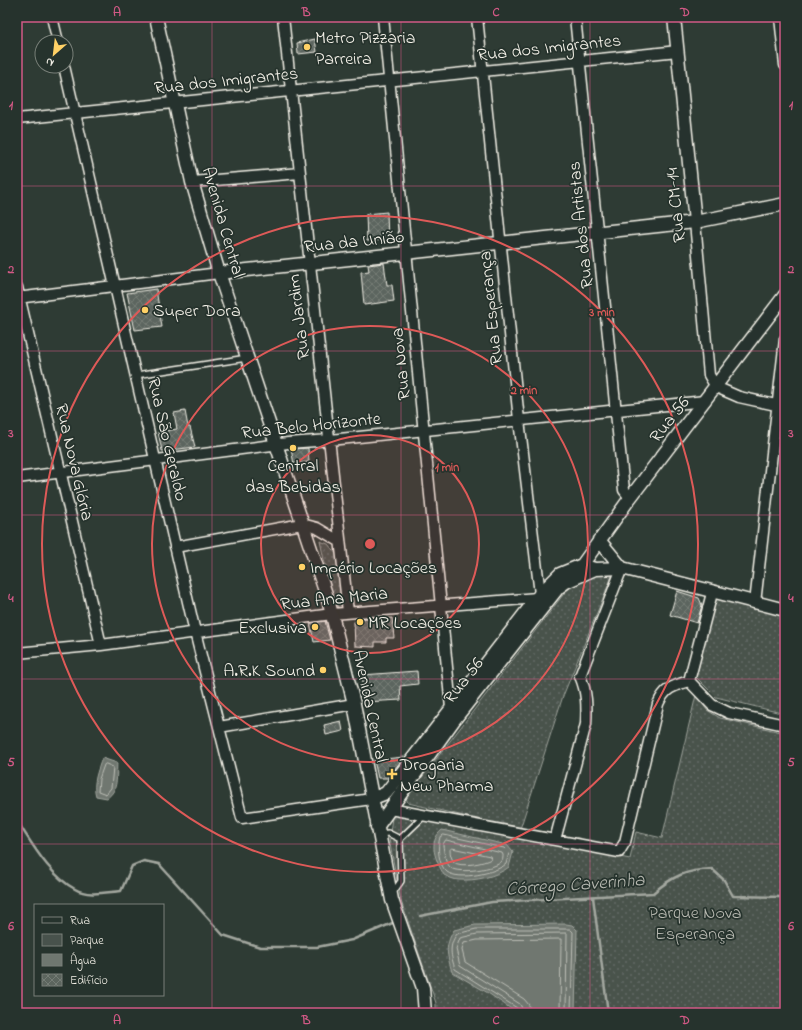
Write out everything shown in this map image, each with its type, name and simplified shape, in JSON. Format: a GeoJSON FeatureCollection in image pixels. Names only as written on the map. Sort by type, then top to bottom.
{"type":"FeatureCollection","features":[{"type":"Feature","properties":{"kind":"street"},"geometry":{"type":"LineString","coordinates":[[52,17],[56,34]]}},
{"type":"Feature","properties":{"kind":"street","name":"Avenida Central"},"geometry":{"type":"LineString","coordinates":[[156,17],[176,102],[192,182],[219,273],[332,614],[354,704],[371,799],[392,898],[423,988],[425,1013]]}},
{"type":"Feature","properties":{"kind":"street","name":"Rua Jardim"},"geometry":{"type":"LineString","coordinates":[[283,17],[309,264],[330,440],[339,541],[348,612]]}},
{"type":"Feature","properties":{"kind":"street","name":"Rua Nova"},"geometry":{"type":"LineString","coordinates":[[383,17],[451,708]]}},
{"type":"Feature","properties":{"kind":"street","name":"Rua Esperança"},"geometry":{"type":"LineString","coordinates":[[477,17],[500,244],[539,596]]}},
{"type":"Feature","properties":{"kind":"street","name":"Rua dos Artistas"},"geometry":{"type":"LineString","coordinates":[[575,17],[624,490],[630,498]]}},
{"type":"Feature","properties":{"kind":"street","name":"Rua CM-14"},"geometry":{"type":"LineString","coordinates":[[674,17],[709,375],[716,387]]}},
{"type":"Feature","properties":{"kind":"street"},"geometry":{"type":"LineString","coordinates":[[780,17],[785,65]]}},
{"type":"Feature","properties":{"kind":"street","name":"Rua dos Imigrantes"},"geometry":{"type":"LineString","coordinates":[[17,119],[678,51]]}},
{"type":"Feature","properties":{"kind":"street","name":"Rua São Geraldo"},"geometry":{"type":"LineString","coordinates":[[66,74],[195,632],[242,818],[371,799]]}},
{"type":"Feature","properties":{"kind":"street"},"geometry":{"type":"LineString","coordinates":[[192,182],[300,173]]}},
{"type":"Feature","properties":{"kind":"street","name":"Rua da União"},"geometry":{"type":"LineString","coordinates":[[18,298],[219,273],[598,234],[695,222],[785,204]]}},
{"type":"Feature","properties":{"kind":"street","name":"Rua Nova Glória"},"geometry":{"type":"LineString","coordinates":[[17,287],[18,298],[101,645]]}},
{"type":"Feature","properties":{"kind":"street","name":"Rua 56"},"geometry":{"type":"LineString","coordinates":[[378,831],[390,809],[454,720],[558,588],[582,570],[599,540],[630,498],[784,299]]}},
{"type":"Feature","properties":{"kind":"street"},"geometry":{"type":"LineString","coordinates":[[755,603],[781,406],[785,339]]}},
{"type":"Feature","properties":{"kind":"street"},"geometry":{"type":"LineString","coordinates":[[716,387],[739,397],[781,406]]}},
{"type":"Feature","properties":{"kind":"street","name":"Rua Belo Horizonte"},"geometry":{"type":"LineString","coordinates":[[17,478],[276,444],[330,440],[705,401]]}},
{"type":"Feature","properties":{"kind":"street"},"geometry":{"type":"LineString","coordinates":[[175,547],[302,524],[317,528],[339,541]]}},
{"type":"Feature","properties":{"kind":"street"},"geometry":{"type":"LineString","coordinates":[[599,540],[622,568]]}},
{"type":"Feature","properties":{"kind":"street"},"geometry":{"type":"LineString","coordinates":[[582,570],[622,568],[712,593],[785,610]]}},
{"type":"Feature","properties":{"kind":"street"},"geometry":{"type":"LineString","coordinates":[[555,840],[586,724],[588,705],[586,689],[580,676],[622,568]]}},
{"type":"Feature","properties":{"kind":"street","name":"Rua 56"},"geometry":{"type":"LineString","coordinates":[[371,799],[386,793],[539,596],[560,574],[582,570]]}},
{"type":"Feature","properties":{"kind":"street"},"geometry":{"type":"LineString","coordinates":[[689,681],[712,593]]}},
{"type":"Feature","properties":{"kind":"street","name":"Rua Ana Maria"},"geometry":{"type":"LineString","coordinates":[[17,653],[101,645],[348,612],[539,596]]}},
{"type":"Feature","properties":{"kind":"street"},"geometry":{"type":"LineString","coordinates":[[390,809],[619,852],[623,848],[658,704],[662,694],[668,689],[689,681]]}},
{"type":"Feature","properties":{"kind":"street"},"geometry":{"type":"LineString","coordinates":[[689,681],[712,705],[729,713],[785,725]]}},
{"type":"Feature","properties":{"kind":"street"},"geometry":{"type":"LineString","coordinates":[[219,727],[354,704]]}},
{"type":"Feature","properties":{"kind":"lane"},"geometry":{"type":"LineString","coordinates":[[136,375],[248,358]]}},
{"type":"Feature","properties":{"kind":"lane"},"geometry":{"type":"LineString","coordinates":[[392,898],[401,881],[400,839],[424,815]]}},
{"type":"Feature","properties":{"kind":"lane"},"geometry":{"type":"LineString","coordinates":[[378,831],[388,833],[400,839]]}},
{"type":"Feature","properties":{"kind":"green space"},"geometry":{"type":"Polygon","coordinates":[[[320,541],[328,544],[337,555],[342,606],[334,606],[320,541]]]}},
{"type":"Feature","properties":{"kind":"green space"},"geometry":{"type":"Polygon","coordinates":[[[597,575],[612,576],[563,696],[520,829],[408,803],[406,798],[566,591],[580,580],[597,575]]]}},
{"type":"Feature","properties":{"kind":"green space"},"geometry":{"type":"Polygon","coordinates":[[[716,596],[785,613],[785,714],[716,697],[696,677],[716,596]]]}},
{"type":"Feature","properties":{"kind":"green space","name":"Parque Nova Esperança"},"geometry":{"type":"Polygon","coordinates":[[[696,695],[707,710],[720,718],[785,733],[785,1013],[436,1013],[436,1003],[401,901],[389,839],[393,811],[630,859],[636,832],[662,838],[696,695]]]}},
{"type":"Feature","properties":{"kind":"water"},"geometry":{"type":"Polygon","coordinates":[[[102,758],[117,763],[117,778],[115,787],[111,795],[107,798],[96,796],[95,791],[96,777],[102,758]]]}},
{"type":"Feature","properties":{"kind":"water"},"geometry":{"type":"Polygon","coordinates":[[[442,830],[507,845],[513,852],[509,867],[492,876],[472,880],[457,880],[444,875],[434,852],[435,840],[437,835],[442,830]]]}},
{"type":"Feature","properties":{"kind":"water"},"geometry":{"type":"Polygon","coordinates":[[[475,925],[572,925],[577,930],[575,1013],[517,1013],[488,993],[452,972],[447,951],[449,941],[454,930],[475,925]]]}},
{"type":"Feature","properties":{"kind":"building","name":"Metro Pizzaria Parreira"},"geometry":{"type":"Polygon","coordinates":[[[315,39],[317,52],[298,54],[297,43],[315,39]]]}},
{"type":"Feature","properties":{"kind":"building"},"geometry":{"type":"Polygon","coordinates":[[[387,212],[388,240],[367,241],[366,214],[387,212]]]}},
{"type":"Feature","properties":{"kind":"building"},"geometry":{"type":"Polygon","coordinates":[[[384,263],[387,285],[392,285],[394,301],[364,305],[361,272],[369,271],[368,265],[384,263]]]}},
{"type":"Feature","properties":{"kind":"building","name":"Super Dora"},"geometry":{"type":"Polygon","coordinates":[[[156,289],[162,327],[135,330],[127,293],[156,289]]]}},
{"type":"Feature","properties":{"kind":"building"},"geometry":{"type":"Polygon","coordinates":[[[185,411],[188,427],[190,427],[195,447],[162,451],[158,432],[177,429],[174,413],[185,411]]]}},
{"type":"Feature","properties":{"kind":"building"},"geometry":{"type":"Polygon","coordinates":[[[308,448],[309,462],[294,464],[291,449],[308,448]]]}},
{"type":"Feature","properties":{"kind":"building"},"geometry":{"type":"Polygon","coordinates":[[[677,591],[699,598],[702,605],[697,623],[670,615],[677,591]]]}},
{"type":"Feature","properties":{"kind":"building"},"geometry":{"type":"Polygon","coordinates":[[[378,617],[378,619],[392,618],[394,638],[386,638],[386,642],[375,642],[375,647],[355,646],[354,622],[357,619],[378,617]]]}},
{"type":"Feature","properties":{"kind":"building"},"geometry":{"type":"Polygon","coordinates":[[[325,621],[330,640],[314,642],[310,623],[325,621]]]}},
{"type":"Feature","properties":{"kind":"building"},"geometry":{"type":"Polygon","coordinates":[[[417,671],[418,684],[400,686],[401,700],[365,702],[362,675],[417,671]]]}},
{"type":"Feature","properties":{"kind":"building"},"geometry":{"type":"Polygon","coordinates":[[[341,721],[343,731],[326,735],[324,725],[341,721]]]}},
{"type":"Feature","properties":{"kind":"building"},"geometry":{"type":"Polygon","coordinates":[[[404,757],[388,778],[378,778],[374,760],[404,757]]]}},
{"type":"Feature","properties":{"kind":"waterway","name":"Córrego Caverinha"},"geometry":{"type":"LineString","coordinates":[[17,821],[49,868],[75,889],[86,893],[121,891],[132,866],[144,861],[159,864],[223,935],[260,947],[317,947],[352,940],[395,922]]}},
{"type":"Feature","properties":{"kind":"waterway","name":"Córrego Caverinha"},"geometry":{"type":"LineString","coordinates":[[420,916],[492,902],[653,893],[667,882],[680,875],[712,869],[724,880],[733,896],[785,897]]}},
{"type":"Feature","properties":{"kind":"waterway"},"geometry":{"type":"LineString","coordinates":[[593,897],[608,1013]]}},
{"type":"Feature","properties":{"kind":"place","name":"Metro Pizzaria Parreira"},"geometry":{"type":"Point","coordinates":[307,47]}},
{"type":"Feature","properties":{"kind":"place","name":"Super Dora"},"geometry":{"type":"Point","coordinates":[145,310]}},
{"type":"Feature","properties":{"kind":"place","name":"Central das Bebidas"},"geometry":{"type":"Point","coordinates":[293,448]}},
{"type":"Feature","properties":{"kind":"place","name":"Império Locações"},"geometry":{"type":"Point","coordinates":[302,567]}},
{"type":"Feature","properties":{"kind":"place","name":"MR Locações"},"geometry":{"type":"Point","coordinates":[360,622]}},
{"type":"Feature","properties":{"kind":"place","name":"Exclusiva"},"geometry":{"type":"Point","coordinates":[315,627]}},
{"type":"Feature","properties":{"kind":"place","name":"A.R.K Sound"},"geometry":{"type":"Point","coordinates":[323,670]}},
{"type":"Feature","properties":{"kind":"place","name":"Drogaria New Pharma"},"geometry":{"type":"Point","coordinates":[392,774]}}]}
